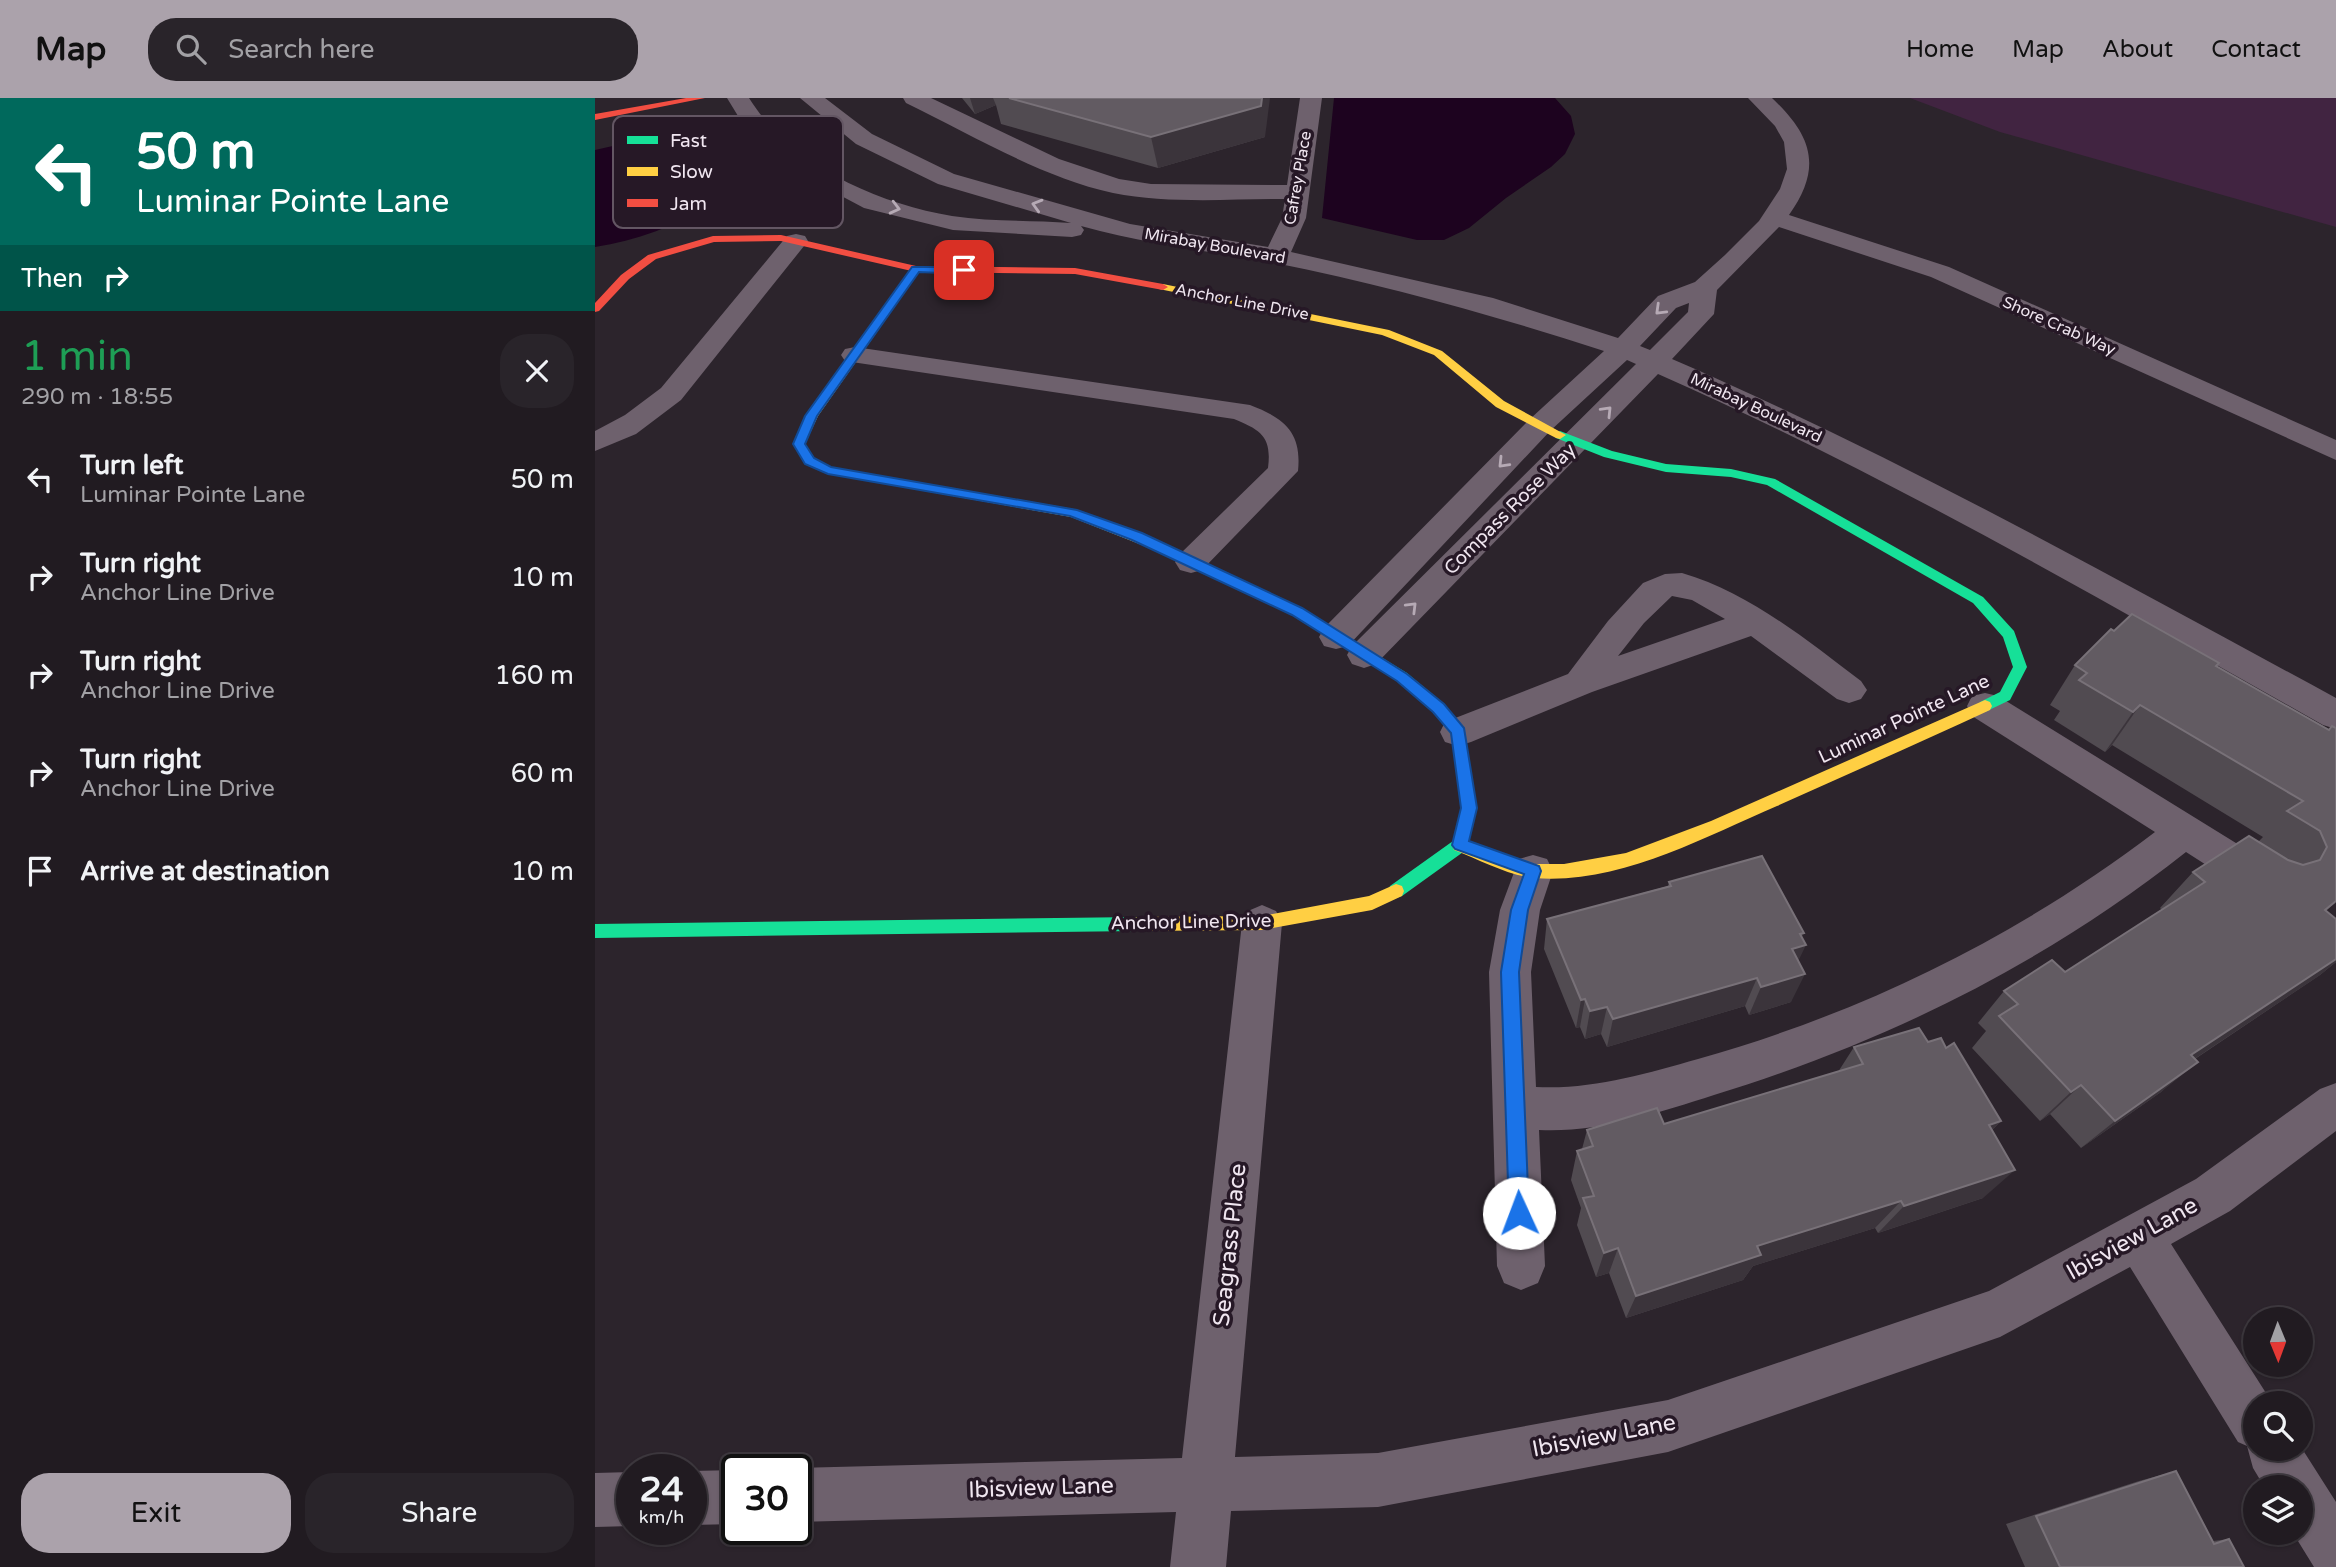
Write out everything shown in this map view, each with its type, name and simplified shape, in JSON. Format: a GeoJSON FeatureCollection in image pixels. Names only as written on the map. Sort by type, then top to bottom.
{"type":"FeatureCollection","features":[{"type":"Feature","properties":{"kind":"street"},"geometry":{"type":"LineString","coordinates":[[595,117],[701,98]]}},
{"type":"Feature","properties":{"kind":"street","name":"Mirabay Boulevard"},"geometry":{"type":"LineString","coordinates":[[738,98],[749,116]]}},
{"type":"Feature","properties":{"kind":"street","name":"Mirabay Boulevard"},"geometry":{"type":"LineString","coordinates":[[811,98],[834,116]]}},
{"type":"Feature","properties":{"kind":"street"},"geometry":{"type":"LineString","coordinates":[[914,98],[1051,164],[1115,186],[1151,191],[1298,192]]}},
{"type":"Feature","properties":{"kind":"street","name":"Cafrey Place"},"geometry":{"type":"LineString","coordinates":[[1276,256],[1294,218],[1311,98]]}},
{"type":"Feature","properties":{"kind":"street"},"geometry":{"type":"LineString","coordinates":[[1704,288],[1775,218],[1798,176],[1798,148],[1789,129],[1759,98]]}},
{"type":"Feature","properties":{"kind":"street"},"geometry":{"type":"LineString","coordinates":[[972,126],[994,117]]}},
{"type":"Feature","properties":{"kind":"street","name":"Mirabay Boulevard"},"geometry":{"type":"LineString","coordinates":[[843,123],[864,139],[946,179],[1126,231],[1276,256],[1484,304],[1623,348],[1756,406],[1986,522],[2336,715]]}},
{"type":"Feature","properties":{"kind":"street","name":"Mirabay Boulevard"},"geometry":{"type":"LineString","coordinates":[[843,188],[873,203],[953,223],[1126,231]]}},
{"type":"Feature","properties":{"kind":"street","name":"Shore Crab Way"},"geometry":{"type":"LineString","coordinates":[[1775,218],[1940,272],[2336,451]]}},
{"type":"Feature","properties":{"kind":"street","name":"Anchor Line Drive"},"geometry":{"type":"LineString","coordinates":[[595,309],[625,277],[652,257],[713,239],[748,237],[796,241],[916,269],[1075,271],[1238,300],[1385,332],[1438,353],[1500,404],[1540,425]]}},
{"type":"Feature","properties":{"kind":"street"},"geometry":{"type":"LineString","coordinates":[[595,442],[647,416],[671,394],[796,241]]}},
{"type":"Feature","properties":{"kind":"street"},"geometry":{"type":"LineString","coordinates":[[916,269],[811,416],[799,444],[809,461],[828,470],[1073,513],[1137,537],[1297,612],[1402,677],[1439,708],[1458,732],[1469,808],[1460,845]]}},
{"type":"Feature","properties":{"kind":"street","name":"Compass Rose Way"},"geometry":{"type":"LineString","coordinates":[[1336,637],[1540,425],[1623,348],[1667,302],[1704,288],[1701,314],[1578,442],[1364,655]]}},
{"type":"Feature","properties":{"kind":"street"},"geometry":{"type":"LineString","coordinates":[[855,355],[1240,411],[1263,419],[1279,434],[1286,453],[1283,471],[1191,562]]}},
{"type":"Feature","properties":{"kind":"street","name":"Luminar Pointe Lane"},"geometry":{"type":"LineString","coordinates":[[1460,845],[1533,871],[1572,870],[1630,858],[1724,822],[1889,751],[1985,706],[2005,696],[2020,667],[2010,635],[1977,600],[1771,482],[1731,473],[1666,468],[1608,454],[1540,425]]}},
{"type":"Feature","properties":{"kind":"street"},"geometry":{"type":"LineString","coordinates":[[1580,683],[1645,601],[1665,585],[1684,585],[1708,592],[1849,690]]}},
{"type":"Feature","properties":{"kind":"street"},"geometry":{"type":"LineString","coordinates":[[1458,732],[1580,683],[1753,622]]}},
{"type":"Feature","properties":{"kind":"street"},"geometry":{"type":"LineString","coordinates":[[1985,706],[2266,882]]}},
{"type":"Feature","properties":{"kind":"street"},"geometry":{"type":"LineString","coordinates":[[1516,1108],[1563,1109],[1653,1092],[1739,1068],[1815,1042],[1982,967],[2069,917],[2131,875],[2185,831]]}},
{"type":"Feature","properties":{"kind":"street","name":"Anchor Line Drive"},"geometry":{"type":"LineString","coordinates":[[595,931],[1262,923],[1372,903],[1405,887],[1460,845]]}},
{"type":"Feature","properties":{"kind":"street"},"geometry":{"type":"LineString","coordinates":[[1521,1266],[1510,972],[1520,910],[1533,871]]}},
{"type":"Feature","properties":{"kind":"street","name":"Seagrass Place"},"geometry":{"type":"LineString","coordinates":[[1198,1567],[1262,923]]}},
{"type":"Feature","properties":{"kind":"street","name":"Ibisview Lane"},"geometry":{"type":"LineString","coordinates":[[812,1495],[1378,1480],[1668,1426],[2000,1312],[2213,1195],[2336,1104]]}},
{"type":"Feature","properties":{"kind":"street"},"geometry":{"type":"LineString","coordinates":[[2138,1236],[2243,1403]]}},
{"type":"Feature","properties":{"kind":"street"},"geometry":{"type":"LineString","coordinates":[[595,1500],[616,1499]]}},
{"type":"Feature","properties":{"kind":"street"},"geometry":{"type":"LineString","coordinates":[[2313,1515],[2336,1552]]}},
{"type":"Feature","properties":{"kind":"shaded area"},"geometry":{"type":"Polygon","coordinates":[[[1334,98],[1555,98],[1571,116],[1575,134],[1565,154],[1551,167],[1469,228],[1444,240],[1417,240],[1322,218],[1334,98]]]}},
{"type":"Feature","properties":{"kind":"shaded area"},"geometry":{"type":"Polygon","coordinates":[[[1910,98],[2336,98],[2336,227],[2000,132],[1910,98]]]}},
{"type":"Feature","properties":{"kind":"shaded area"},"geometry":{"type":"Polygon","coordinates":[[[613,146],[613,228],[664,228],[625,241],[595,247],[595,150],[613,146]]]}},
{"type":"Feature","properties":{"kind":"building"},"geometry":{"type":"Polygon","coordinates":[[[1009,98],[1262,98],[1261,106],[1151,137],[1009,98]]]}},
{"type":"Feature","properties":{"kind":"building"},"geometry":{"type":"Polygon","coordinates":[[[2132,614],[2219,663],[2216,666],[2329,730],[2332,726],[2336,728],[2336,901],[2325,910],[2336,919],[2336,959],[2191,1055],[2198,1062],[2115,1121],[2081,1085],[2071,1092],[1999,1016],[2018,1004],[2004,991],[2052,960],[2065,972],[2205,882],[2193,872],[2249,836],[2288,860],[2303,865],[2320,860],[2327,847],[2320,831],[2287,811],[2303,801],[2140,705],[2133,712],[2079,680],[2087,673],[2075,665],[2111,629],[2114,631],[2132,614]]]}},
{"type":"Feature","properties":{"kind":"building"},"geometry":{"type":"Polygon","coordinates":[[[1762,856],[1804,933],[1800,934],[1806,945],[1792,949],[1805,974],[1761,987],[1757,978],[1613,1019],[1607,1007],[1590,1011],[1585,999],[1581,1000],[1547,919],[1671,886],[1669,882],[1762,856]]]}},
{"type":"Feature","properties":{"kind":"building"},"geometry":{"type":"Polygon","coordinates":[[[1919,1028],[1928,1042],[1941,1038],[1946,1048],[1954,1043],[2001,1121],[1989,1125],[2015,1170],[1904,1206],[1901,1201],[1757,1246],[1761,1255],[1636,1296],[1618,1248],[1604,1253],[1583,1198],[1594,1196],[1577,1151],[1593,1146],[1587,1130],[1657,1108],[1664,1124],[1863,1064],[1854,1047],[1919,1028]]]}},
{"type":"Feature","properties":{"kind":"building"},"geometry":{"type":"Polygon","coordinates":[[[2176,1471],[2214,1544],[2229,1539],[2244,1567],[2060,1567],[2036,1516],[2176,1471]]]}},
{"type":"Feature","properties":{"kind":"traffic: fast"},"geometry":{"type":"LineString","coordinates":[[1560,435],[1608,454],[1666,468],[1731,473],[1771,482],[1978,600],[2009,635],[2020,667],[2005,696],[1985,706]]}},
{"type":"Feature","properties":{"kind":"traffic: fast"},"geometry":{"type":"LineString","coordinates":[[1162,548],[1297,612],[1402,677],[1439,708],[1458,732],[1469,808],[1460,845],[1396,891]]}},
{"type":"Feature","properties":{"kind":"traffic: fast"},"geometry":{"type":"LineString","coordinates":[[595,931],[1137,924]]}},
{"type":"Feature","properties":{"kind":"traffic: slow"},"geometry":{"type":"LineString","coordinates":[[916,269],[812,416],[799,444],[809,461],[828,470],[1073,513],[1162,548]]}},
{"type":"Feature","properties":{"kind":"traffic: slow"},"geometry":{"type":"LineString","coordinates":[[1163,287],[1385,332],[1438,353],[1500,404],[1560,435]]}},
{"type":"Feature","properties":{"kind":"traffic: slow"},"geometry":{"type":"LineString","coordinates":[[1460,845],[1507,864],[1535,871],[1564,871],[1626,860],[1717,826],[1985,706]]}},
{"type":"Feature","properties":{"kind":"traffic: slow"},"geometry":{"type":"LineString","coordinates":[[1137,924],[1262,923],[1372,903],[1396,891]]}},
{"type":"Feature","properties":{"kind":"traffic: jam"},"geometry":{"type":"LineString","coordinates":[[595,117],[701,98]]}},
{"type":"Feature","properties":{"kind":"traffic: jam"},"geometry":{"type":"LineString","coordinates":[[595,309],[625,277],[652,257],[713,239],[781,238],[916,269],[1075,271],[1163,287]]}},
{"type":"Feature","properties":{"kind":"route"},"geometry":{"type":"LineString","coordinates":[[964,270],[916,269],[811,416],[799,444],[809,461],[828,470],[1073,513],[1137,537],[1297,612],[1402,677],[1439,708],[1458,732],[1469,808],[1460,845],[1533,871],[1520,910],[1510,972],[1519,1213]]}}]}
